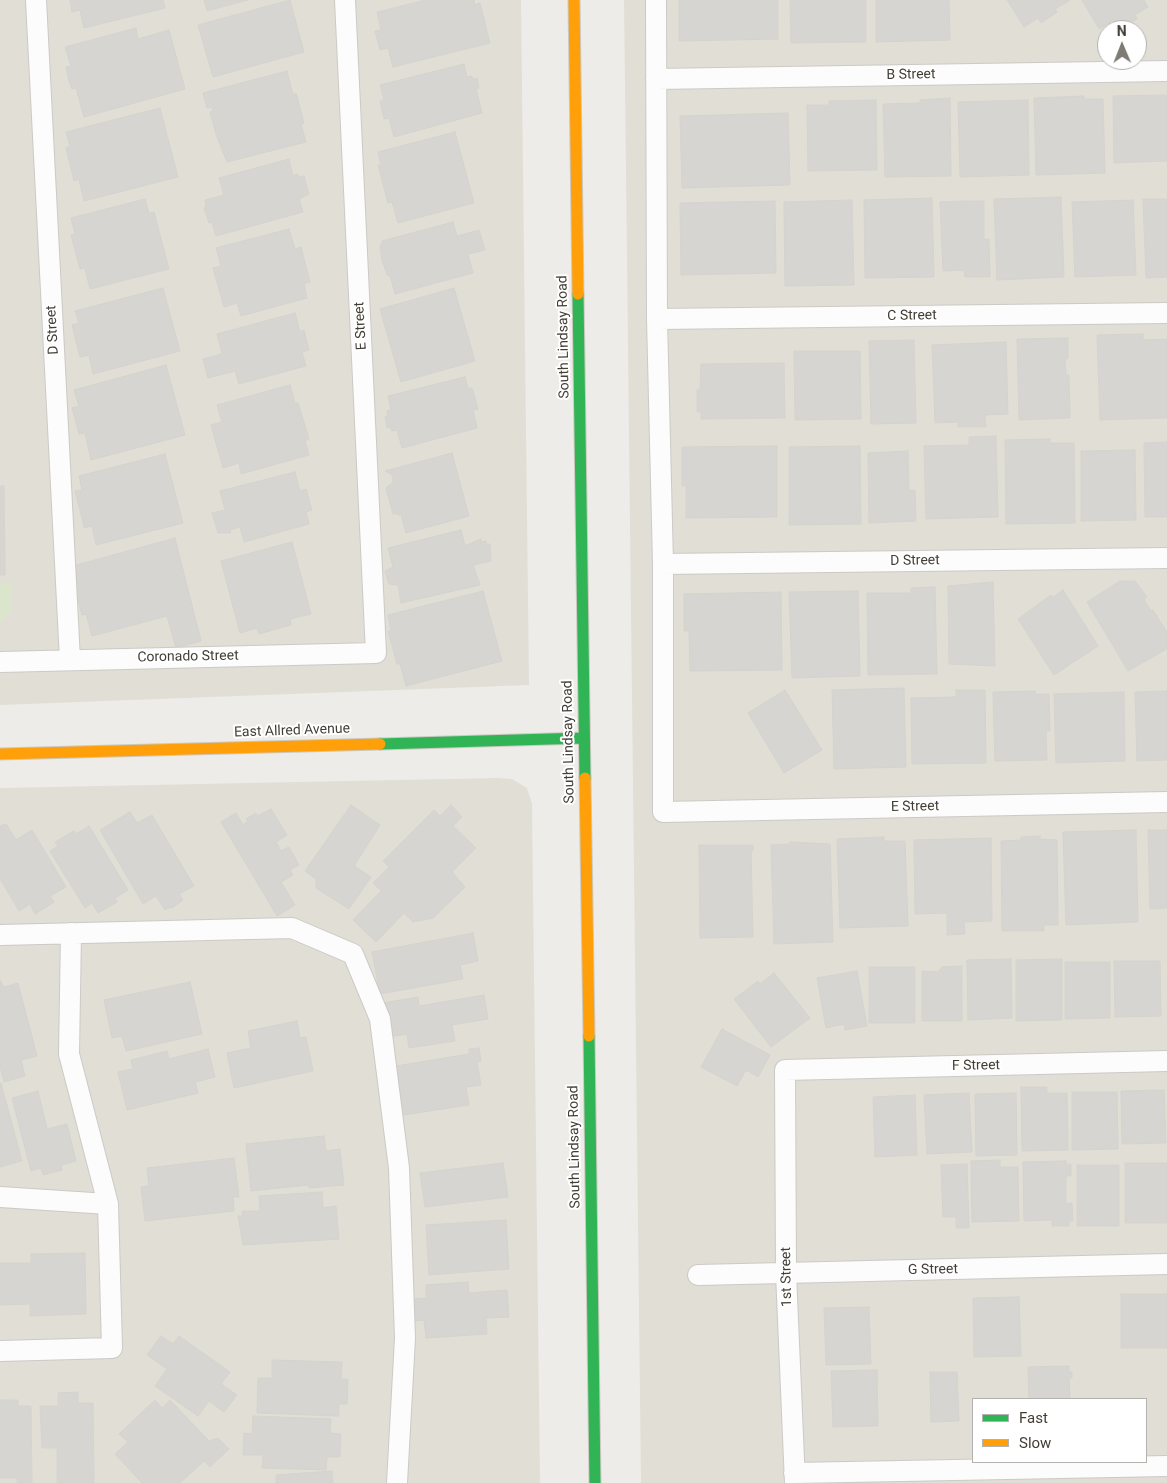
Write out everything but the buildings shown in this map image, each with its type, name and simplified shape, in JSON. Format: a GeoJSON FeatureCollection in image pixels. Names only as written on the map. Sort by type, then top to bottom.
{"type":"FeatureCollection","features":[{"type":"Feature","properties":{"kind":"main road","name":"South Lindsay Road"},"geometry":{"type":"LineString","coordinates":[[574,0],[595,1483]]}},
{"type":"Feature","properties":{"kind":"main road","name":"East Allred Avenue"},"geometry":{"type":"LineString","coordinates":[[0,754],[584,738]]}},
{"type":"Feature","properties":{"kind":"lane","name":"D Street"},"geometry":{"type":"LineString","coordinates":[[36,0],[70,660]]}},
{"type":"Feature","properties":{"kind":"lane","name":"E Street"},"geometry":{"type":"LineString","coordinates":[[346,0],[376,653]]}},
{"type":"Feature","properties":{"kind":"lane"},"geometry":{"type":"LineString","coordinates":[[656,0],[658,319],[663,564]]}},
{"type":"Feature","properties":{"kind":"lane","name":"B Street"},"geometry":{"type":"LineString","coordinates":[[656,79],[1167,71]]}},
{"type":"Feature","properties":{"kind":"lane","name":"C Street"},"geometry":{"type":"LineString","coordinates":[[658,319],[1167,313]]}},
{"type":"Feature","properties":{"kind":"lane","name":"D Street"},"geometry":{"type":"LineString","coordinates":[[663,564],[1167,558]]}},
{"type":"Feature","properties":{"kind":"lane","name":"E Street"},"geometry":{"type":"LineString","coordinates":[[663,564],[663,812],[1167,802]]}},
{"type":"Feature","properties":{"kind":"lane","name":"Coronado Street"},"geometry":{"type":"LineString","coordinates":[[0,662],[376,653]]}},
{"type":"Feature","properties":{"kind":"lane"},"geometry":{"type":"LineString","coordinates":[[0,935],[292,928],[353,954],[380,1019],[399,1168],[405,1338],[398,1483]]}},
{"type":"Feature","properties":{"kind":"lane"},"geometry":{"type":"LineString","coordinates":[[0,1351],[112,1348],[108,1204],[68,1054],[71,933]]}},
{"type":"Feature","properties":{"kind":"lane","name":"F Street"},"geometry":{"type":"LineString","coordinates":[[786,1070],[1167,1061]]}},
{"type":"Feature","properties":{"kind":"lane","name":"1st Street"},"geometry":{"type":"LineString","coordinates":[[786,1070],[786,1273],[795,1478]]}},
{"type":"Feature","properties":{"kind":"lane"},"geometry":{"type":"LineString","coordinates":[[0,1197],[108,1204]]}},
{"type":"Feature","properties":{"kind":"lane","name":"G Street"},"geometry":{"type":"LineString","coordinates":[[698,1275],[1167,1264]]}},
{"type":"Feature","properties":{"kind":"lane"},"geometry":{"type":"LineString","coordinates":[[795,1478],[1167,1466]]}},
{"type":"Feature","properties":{"kind":"shaded area"},"geometry":{"type":"Polygon","coordinates":[[[0,0],[521,0],[529,685],[0,705],[0,0]]]}},
{"type":"Feature","properties":{"kind":"shaded area"},"geometry":{"type":"Polygon","coordinates":[[[624,0],[1167,0],[1167,1483],[641,1483],[624,0]]]}},
{"type":"Feature","properties":{"kind":"shaded area"},"geometry":{"type":"Polygon","coordinates":[[[512,779],[527,788],[532,804],[540,1483],[0,1483],[0,788],[512,779]]]}},
{"type":"Feature","properties":{"kind":"green space"},"geometry":{"type":"Polygon","coordinates":[[[0,583],[13,583],[11,611],[0,623],[0,583]]]}},
{"type":"Feature","properties":{"kind":"traffic: fast"},"geometry":{"type":"LineString","coordinates":[[578,294],[585,778]]}},
{"type":"Feature","properties":{"kind":"traffic: fast"},"geometry":{"type":"LineString","coordinates":[[380,744],[584,738]]}},
{"type":"Feature","properties":{"kind":"traffic: fast"},"geometry":{"type":"LineString","coordinates":[[589,1036],[595,1483]]}},
{"type":"Feature","properties":{"kind":"traffic: slow"},"geometry":{"type":"LineString","coordinates":[[574,0],[578,294]]}},
{"type":"Feature","properties":{"kind":"traffic: slow"},"geometry":{"type":"LineString","coordinates":[[0,754],[380,744]]}},
{"type":"Feature","properties":{"kind":"traffic: slow"},"geometry":{"type":"LineString","coordinates":[[585,778],[589,1036]]}}]}
